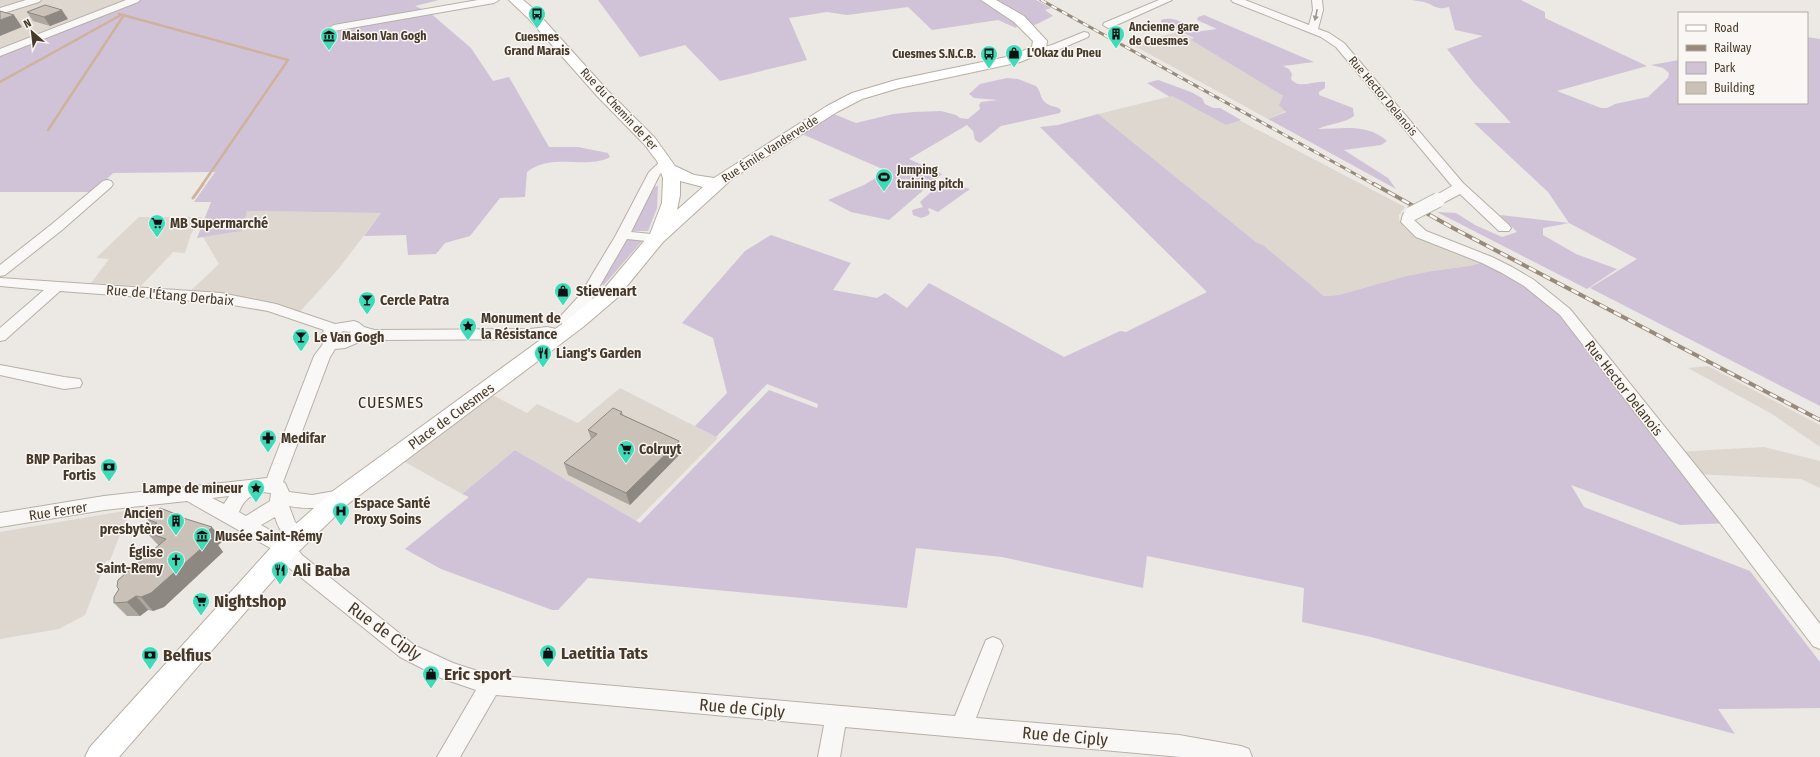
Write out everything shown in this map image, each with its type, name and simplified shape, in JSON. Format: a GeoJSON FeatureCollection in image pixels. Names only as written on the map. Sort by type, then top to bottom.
{"type":"FeatureCollection","features":[{"type":"Feature","properties":{"kind":"main road","name":"Rue du Chemin de Fer"},"geometry":{"type":"LineString","coordinates":[[515,0],[531,12],[602,93],[657,151],[667,166],[672,198],[666,219],[657,238]]}},
{"type":"Feature","properties":{"kind":"main road"},"geometry":{"type":"LineString","coordinates":[[987,0],[1019,20],[1036,35],[1040,41],[1039,48],[1032,53]]}},
{"type":"Feature","properties":{"kind":"main road","name":"Rue Émile Vandervelde"},"geometry":{"type":"LineString","coordinates":[[554,335],[610,294],[657,238],[727,175],[832,109],[857,96],[896,84],[1015,59],[1032,53]]}},
{"type":"Feature","properties":{"kind":"main road"},"geometry":{"type":"LineString","coordinates":[[667,166],[688,180],[711,182]]}},
{"type":"Feature","properties":{"kind":"main road"},"geometry":{"type":"LineString","coordinates":[[672,198],[727,175]]}},
{"type":"Feature","properties":{"kind":"main road"},"geometry":{"type":"LineString","coordinates":[[672,198],[688,199],[701,197]]}},
{"type":"Feature","properties":{"kind":"main road","name":"Place de Cuesmes"},"geometry":{"type":"LineString","coordinates":[[100,757],[292,542],[341,498],[554,335]]}},
{"type":"Feature","properties":{"kind":"street"},"geometry":{"type":"LineString","coordinates":[[0,11],[36,0]]}},
{"type":"Feature","properties":{"kind":"street"},"geometry":{"type":"LineString","coordinates":[[0,53],[135,0]]}},
{"type":"Feature","properties":{"kind":"street"},"geometry":{"type":"LineString","coordinates":[[334,28],[494,0]]}},
{"type":"Feature","properties":{"kind":"street"},"geometry":{"type":"LineString","coordinates":[[1108,25],[1167,0]]}},
{"type":"Feature","properties":{"kind":"street","name":"Rue Hector Delanois"},"geometry":{"type":"LineString","coordinates":[[1236,0],[1325,35],[1344,49],[1402,121],[1459,186],[1504,228]]}},
{"type":"Feature","properties":{"kind":"street"},"geometry":{"type":"LineString","coordinates":[[1313,30],[1318,10],[1317,0]]}},
{"type":"Feature","properties":{"kind":"street","name":"Rue Émile Vandervelde"},"geometry":{"type":"LineString","coordinates":[[1032,53],[1056,47],[1084,36]]}},
{"type":"Feature","properties":{"kind":"street"},"geometry":{"type":"LineString","coordinates":[[245,524],[264,515],[322,356],[333,336],[345,343],[357,334],[554,335],[566,318],[586,298],[623,235],[655,172],[667,166]]}},
{"type":"Feature","properties":{"kind":"street"},"geometry":{"type":"LineString","coordinates":[[0,272],[57,227],[107,184]]}},
{"type":"Feature","properties":{"kind":"street","name":"Rue Hector Delanois"},"geometry":{"type":"LineString","coordinates":[[1459,186],[1455,191],[1411,214],[1408,217],[1408,222],[1421,234],[1487,260],[1507,270],[1535,287],[1565,312],[1726,517],[1820,640]]}},
{"type":"Feature","properties":{"kind":"street"},"geometry":{"type":"LineString","coordinates":[[623,235],[657,238]]}},
{"type":"Feature","properties":{"kind":"street","name":"Rue de l'Étang Derbaix"},"geometry":{"type":"LineString","coordinates":[[0,282],[186,295],[245,302],[271,307],[333,336]]}},
{"type":"Feature","properties":{"kind":"street"},"geometry":{"type":"LineString","coordinates":[[0,336],[56,287]]}},
{"type":"Feature","properties":{"kind":"street"},"geometry":{"type":"LineString","coordinates":[[0,370],[64,383],[74,383]]}},
{"type":"Feature","properties":{"kind":"street"},"geometry":{"type":"LineString","coordinates":[[228,516],[232,503],[237,497],[248,489],[272,493]]}},
{"type":"Feature","properties":{"kind":"street"},"geometry":{"type":"LineString","coordinates":[[188,493],[228,516],[292,542]]}},
{"type":"Feature","properties":{"kind":"street","name":"Rue Ferrer"},"geometry":{"type":"LineString","coordinates":[[0,520],[104,503],[188,493],[272,493]]}},
{"type":"Feature","properties":{"kind":"street"},"geometry":{"type":"LineString","coordinates":[[272,493],[287,526],[292,542]]}},
{"type":"Feature","properties":{"kind":"street","name":"Place de Cuesmes"},"geometry":{"type":"LineString","coordinates":[[272,493],[305,503],[341,498]]}},
{"type":"Feature","properties":{"kind":"street","name":"Rue de Ciply"},"geometry":{"type":"LineString","coordinates":[[292,542],[295,561],[406,651],[448,671],[490,685],[1180,746],[1241,757]]}},
{"type":"Feature","properties":{"kind":"street"},"geometry":{"type":"LineString","coordinates":[[962,726],[993,646]]}},
{"type":"Feature","properties":{"kind":"street"},"geometry":{"type":"LineString","coordinates":[[448,757],[490,685]]}},
{"type":"Feature","properties":{"kind":"street"},"geometry":{"type":"LineString","coordinates":[[830,757],[836,716]]}},
{"type":"Feature","properties":{"kind":"shaded area"},"geometry":{"type":"Polygon","coordinates":[[[0,0],[140,0],[0,54],[0,0]]]}},
{"type":"Feature","properties":{"kind":"shaded area"},"geometry":{"type":"Polygon","coordinates":[[[1178,32],[1194,39],[1191,40],[1283,96],[1286,111],[1268,119],[1131,44],[1178,32]]]}},
{"type":"Feature","properties":{"kind":"shaded area"},"geometry":{"type":"Polygon","coordinates":[[[1172,96],[1226,125],[1239,120],[1405,207],[1399,215],[1399,220],[1405,228],[1415,234],[1484,262],[1469,266],[1432,271],[1339,295],[1324,296],[1263,245],[1256,242],[1098,114],[1172,96]]]}},
{"type":"Feature","properties":{"kind":"shaded area"},"geometry":{"type":"Polygon","coordinates":[[[247,211],[381,213],[340,267],[297,315],[186,295],[219,264],[203,237],[242,231],[247,211]]]}},
{"type":"Feature","properties":{"kind":"shaded area"},"geometry":{"type":"Polygon","coordinates":[[[139,217],[202,217],[191,234],[185,253],[173,252],[141,286],[91,283],[109,259],[96,258],[139,217]]]}},
{"type":"Feature","properties":{"kind":"shaded area"},"geometry":{"type":"Polygon","coordinates":[[[1708,366],[1820,425],[1820,447],[1772,414],[1688,368],[1708,366]]]}},
{"type":"Feature","properties":{"kind":"shaded area"},"geometry":{"type":"Polygon","coordinates":[[[620,388],[718,438],[636,521],[515,450],[462,494],[396,457],[485,391],[527,413],[537,404],[578,423],[620,388]]]}},
{"type":"Feature","properties":{"kind":"shaded area"},"geometry":{"type":"Polygon","coordinates":[[[1764,447],[1820,461],[1820,488],[1801,479],[1692,474],[1675,452],[1764,447]]]}},
{"type":"Feature","properties":{"kind":"shaded area"},"geometry":{"type":"Polygon","coordinates":[[[130,510],[110,560],[106,561],[85,615],[59,629],[0,639],[0,532],[130,510]]]}},
{"type":"Feature","properties":{"kind":"green space"},"geometry":{"type":"Polygon","coordinates":[[[140,0],[439,0],[415,6],[429,12],[471,48],[493,81],[509,77],[549,147],[578,147],[608,153],[610,157],[601,161],[558,162],[537,166],[527,172],[525,197],[500,198],[470,236],[445,243],[436,254],[408,255],[406,235],[364,236],[381,213],[247,211],[242,231],[197,238],[211,202],[194,202],[215,172],[113,173],[94,192],[0,192],[0,54],[102,15],[111,13],[140,0]]]}},
{"type":"Feature","properties":{"kind":"green space"},"geometry":{"type":"Polygon","coordinates":[[[598,0],[1036,0],[1051,8],[1045,10],[1053,16],[1035,25],[1019,20],[1016,28],[998,20],[932,30],[908,7],[847,15],[827,12],[789,18],[807,60],[720,81],[685,45],[640,57],[598,0]]]}},
{"type":"Feature","properties":{"kind":"green space"},"geometry":{"type":"Polygon","coordinates":[[[1411,0],[1521,0],[1545,12],[1545,18],[1647,66],[1557,91],[1601,108],[1607,108],[1615,104],[1648,97],[1668,78],[1669,73],[1663,68],[1651,65],[1678,60],[1678,104],[1808,104],[1808,37],[1820,39],[1820,406],[1590,288],[1637,259],[1569,223],[1548,192],[1474,123],[1511,123],[1474,83],[1447,49],[1483,36],[1455,30],[1449,7],[1439,8],[1425,2],[1411,0]]]}},
{"type":"Feature","properties":{"kind":"green space"},"geometry":{"type":"Polygon","coordinates":[[[1204,15],[1314,62],[1283,66],[1289,69],[1292,74],[1291,79],[1298,84],[1325,82],[1325,88],[1319,92],[1319,95],[1353,108],[1354,116],[1318,129],[1363,129],[1379,135],[1387,141],[1381,145],[1344,150],[1388,178],[1396,189],[1268,119],[1286,112],[1279,105],[1283,96],[1191,40],[1194,38],[1161,22],[1161,20],[1164,19],[1174,20],[1186,25],[1185,29],[1195,32],[1217,29],[1197,20],[1198,17],[1204,15]]]}},
{"type":"Feature","properties":{"kind":"green space"},"geometry":{"type":"Polygon","coordinates":[[[1007,78],[1018,79],[1036,86],[1044,101],[1061,110],[1060,113],[1001,126],[980,143],[975,140],[973,131],[967,125],[909,159],[942,174],[889,220],[851,212],[828,200],[864,185],[887,171],[802,134],[834,114],[856,123],[893,114],[941,111],[956,115],[960,118],[968,119],[980,109],[979,105],[981,102],[998,100],[974,98],[969,94],[980,84],[1007,78]]]}},
{"type":"Feature","properties":{"kind":"green space"},"geometry":{"type":"Polygon","coordinates":[[[1158,80],[1191,92],[1202,98],[1205,104],[1213,108],[1220,108],[1241,120],[1226,125],[1172,96],[1170,97],[1147,83],[1158,80]]]}},
{"type":"Feature","properties":{"kind":"green space"},"geometry":{"type":"Polygon","coordinates":[[[1098,114],[1256,242],[1263,245],[1324,296],[1339,295],[1407,276],[1469,266],[1484,262],[1546,296],[1731,523],[1680,525],[1571,485],[1584,507],[1750,571],[1820,662],[1820,708],[1718,709],[1735,734],[1371,637],[1302,622],[1304,588],[1147,556],[1143,588],[1002,557],[916,548],[907,608],[588,578],[558,610],[552,610],[441,569],[405,549],[469,497],[462,494],[515,450],[640,523],[769,390],[817,408],[818,404],[767,384],[716,437],[695,426],[727,393],[713,338],[682,323],[745,251],[771,235],[851,263],[833,290],[877,298],[885,293],[907,308],[929,283],[1064,357],[1120,331],[1126,332],[1207,292],[1040,127],[1058,125],[1098,114]]]}},
{"type":"Feature","properties":{"kind":"green space","name":"Jumping training pitch"},"geometry":{"type":"Polygon","coordinates":[[[942,182],[948,182],[970,189],[938,212],[929,208],[930,213],[927,216],[921,218],[913,215],[912,210],[923,207],[920,202],[942,182]]]}},
{"type":"Feature","properties":{"kind":"green space"},"geometry":{"type":"Polygon","coordinates":[[[658,186],[657,208],[648,231],[630,231],[653,187],[658,186]]]}},
{"type":"Feature","properties":{"kind":"green space"},"geometry":{"type":"Polygon","coordinates":[[[1437,212],[1456,213],[1475,225],[1502,237],[1517,232],[1500,215],[1569,223],[1543,228],[1543,235],[1576,254],[1617,269],[1587,289],[1437,212]]]}},
{"type":"Feature","properties":{"kind":"green space"},"geometry":{"type":"Polygon","coordinates":[[[624,238],[642,241],[604,285],[599,284],[624,238]]]}},
{"type":"Feature","properties":{"kind":"building"},"geometry":{"type":"Polygon","coordinates":[[[45,5],[62,10],[44,17],[27,12],[45,5]]]}},
{"type":"Feature","properties":{"kind":"building"},"geometry":{"type":"Polygon","coordinates":[[[0,11],[14,15],[0,20],[0,11]]]}},
{"type":"Feature","properties":{"kind":"building","name":"Colruyt"},"geometry":{"type":"Polygon","coordinates":[[[613,408],[622,412],[620,414],[679,441],[626,493],[564,463],[597,434],[588,430],[613,408]]]}},
{"type":"Feature","properties":{"kind":"building"},"geometry":{"type":"Polygon","coordinates":[[[160,508],[181,516],[180,517],[212,527],[204,535],[213,538],[151,593],[141,597],[136,596],[127,602],[114,603],[114,597],[119,589],[117,587],[118,580],[166,539],[146,532],[157,523],[147,519],[160,508]]]}},
{"type":"Feature","properties":{"kind":"waterway"},"geometry":{"type":"LineString","coordinates":[[119,14],[124,15]]}},
{"type":"Feature","properties":{"kind":"waterway"},"geometry":{"type":"LineString","coordinates":[[0,82],[121,15]]}},
{"type":"Feature","properties":{"kind":"waterway"},"geometry":{"type":"LineString","coordinates":[[48,130],[124,15]]}},
{"type":"Feature","properties":{"kind":"waterway"},"geometry":{"type":"LineString","coordinates":[[124,15],[288,60],[202,185]]}},
{"type":"Feature","properties":{"kind":"waterway"},"geometry":{"type":"LineString","coordinates":[[193,198],[203,184]]}},
{"type":"Feature","properties":{"kind":"railway"},"geometry":{"type":"LineString","coordinates":[[1041,0],[1375,185]]}},
{"type":"Feature","properties":{"kind":"railway"},"geometry":{"type":"LineString","coordinates":[[1374,184],[1453,228],[1820,420]]}},
{"type":"Feature","properties":{"kind":"place","name":"Cuesmes Grand Marais"},"geometry":{"type":"Point","coordinates":[537,29]}},
{"type":"Feature","properties":{"kind":"place","name":"Ancienne gare de Cuesmes"},"geometry":{"type":"Point","coordinates":[1116,49]}},
{"type":"Feature","properties":{"kind":"place","name":"Maison Van Gogh"},"geometry":{"type":"Point","coordinates":[329,51]}},
{"type":"Feature","properties":{"kind":"place","name":"L'Okaz du Pneu"},"geometry":{"type":"Point","coordinates":[1014,68]}},
{"type":"Feature","properties":{"kind":"place","name":"Cuesmes S.N.C.B."},"geometry":{"type":"Point","coordinates":[989,69]}},
{"type":"Feature","properties":{"kind":"place","name":"Jumping training pitch"},"geometry":{"type":"Point","coordinates":[884,192]}},
{"type":"Feature","properties":{"kind":"place","name":"MB Supermarché"},"geometry":{"type":"Point","coordinates":[157,238]}},
{"type":"Feature","properties":{"kind":"place","name":"Stievenart"},"geometry":{"type":"Point","coordinates":[563,306]}},
{"type":"Feature","properties":{"kind":"place","name":"Cercle Patra"},"geometry":{"type":"Point","coordinates":[367,315]}},
{"type":"Feature","properties":{"kind":"place","name":"Monument de la Résistance"},"geometry":{"type":"Point","coordinates":[468,341]}},
{"type":"Feature","properties":{"kind":"place","name":"Le Van Gogh"},"geometry":{"type":"Point","coordinates":[301,352]}},
{"type":"Feature","properties":{"kind":"place","name":"Liang's Garden"},"geometry":{"type":"Point","coordinates":[543,368]}},
{"type":"Feature","properties":{"kind":"place","name":"Medifar"},"geometry":{"type":"Point","coordinates":[268,453]}},
{"type":"Feature","properties":{"kind":"place","name":"Colruyt"},"geometry":{"type":"Point","coordinates":[626,464]}},
{"type":"Feature","properties":{"kind":"place","name":"BNP Paribas Fortis"},"geometry":{"type":"Point","coordinates":[109,482]}},
{"type":"Feature","properties":{"kind":"place","name":"Lampe de mineur"},"geometry":{"type":"Point","coordinates":[256,503]}},
{"type":"Feature","properties":{"kind":"place","name":"Espace Santé Proxy Soins"},"geometry":{"type":"Point","coordinates":[341,526]}},
{"type":"Feature","properties":{"kind":"place","name":"Ancien presbytère"},"geometry":{"type":"Point","coordinates":[176,536]}},
{"type":"Feature","properties":{"kind":"place","name":"Musée Saint-Rémy"},"geometry":{"type":"Point","coordinates":[202,551]}},
{"type":"Feature","properties":{"kind":"place","name":"Église Saint-Remy"},"geometry":{"type":"Point","coordinates":[176,575]}},
{"type":"Feature","properties":{"kind":"place","name":"Ali Baba"},"geometry":{"type":"Point","coordinates":[280,585]}},
{"type":"Feature","properties":{"kind":"place","name":"Nightshop"},"geometry":{"type":"Point","coordinates":[201,616]}},
{"type":"Feature","properties":{"kind":"place","name":"Laetitia Tats"},"geometry":{"type":"Point","coordinates":[548,668]}},
{"type":"Feature","properties":{"kind":"place","name":"Belfius"},"geometry":{"type":"Point","coordinates":[150,670]}},
{"type":"Feature","properties":{"kind":"place","name":"Eric sport"},"geometry":{"type":"Point","coordinates":[431,689]}},
{"type":"Feature","properties":{"kind":"district","name":"CUESMES"},"geometry":{"type":"Point","coordinates":[391,402]}}]}
